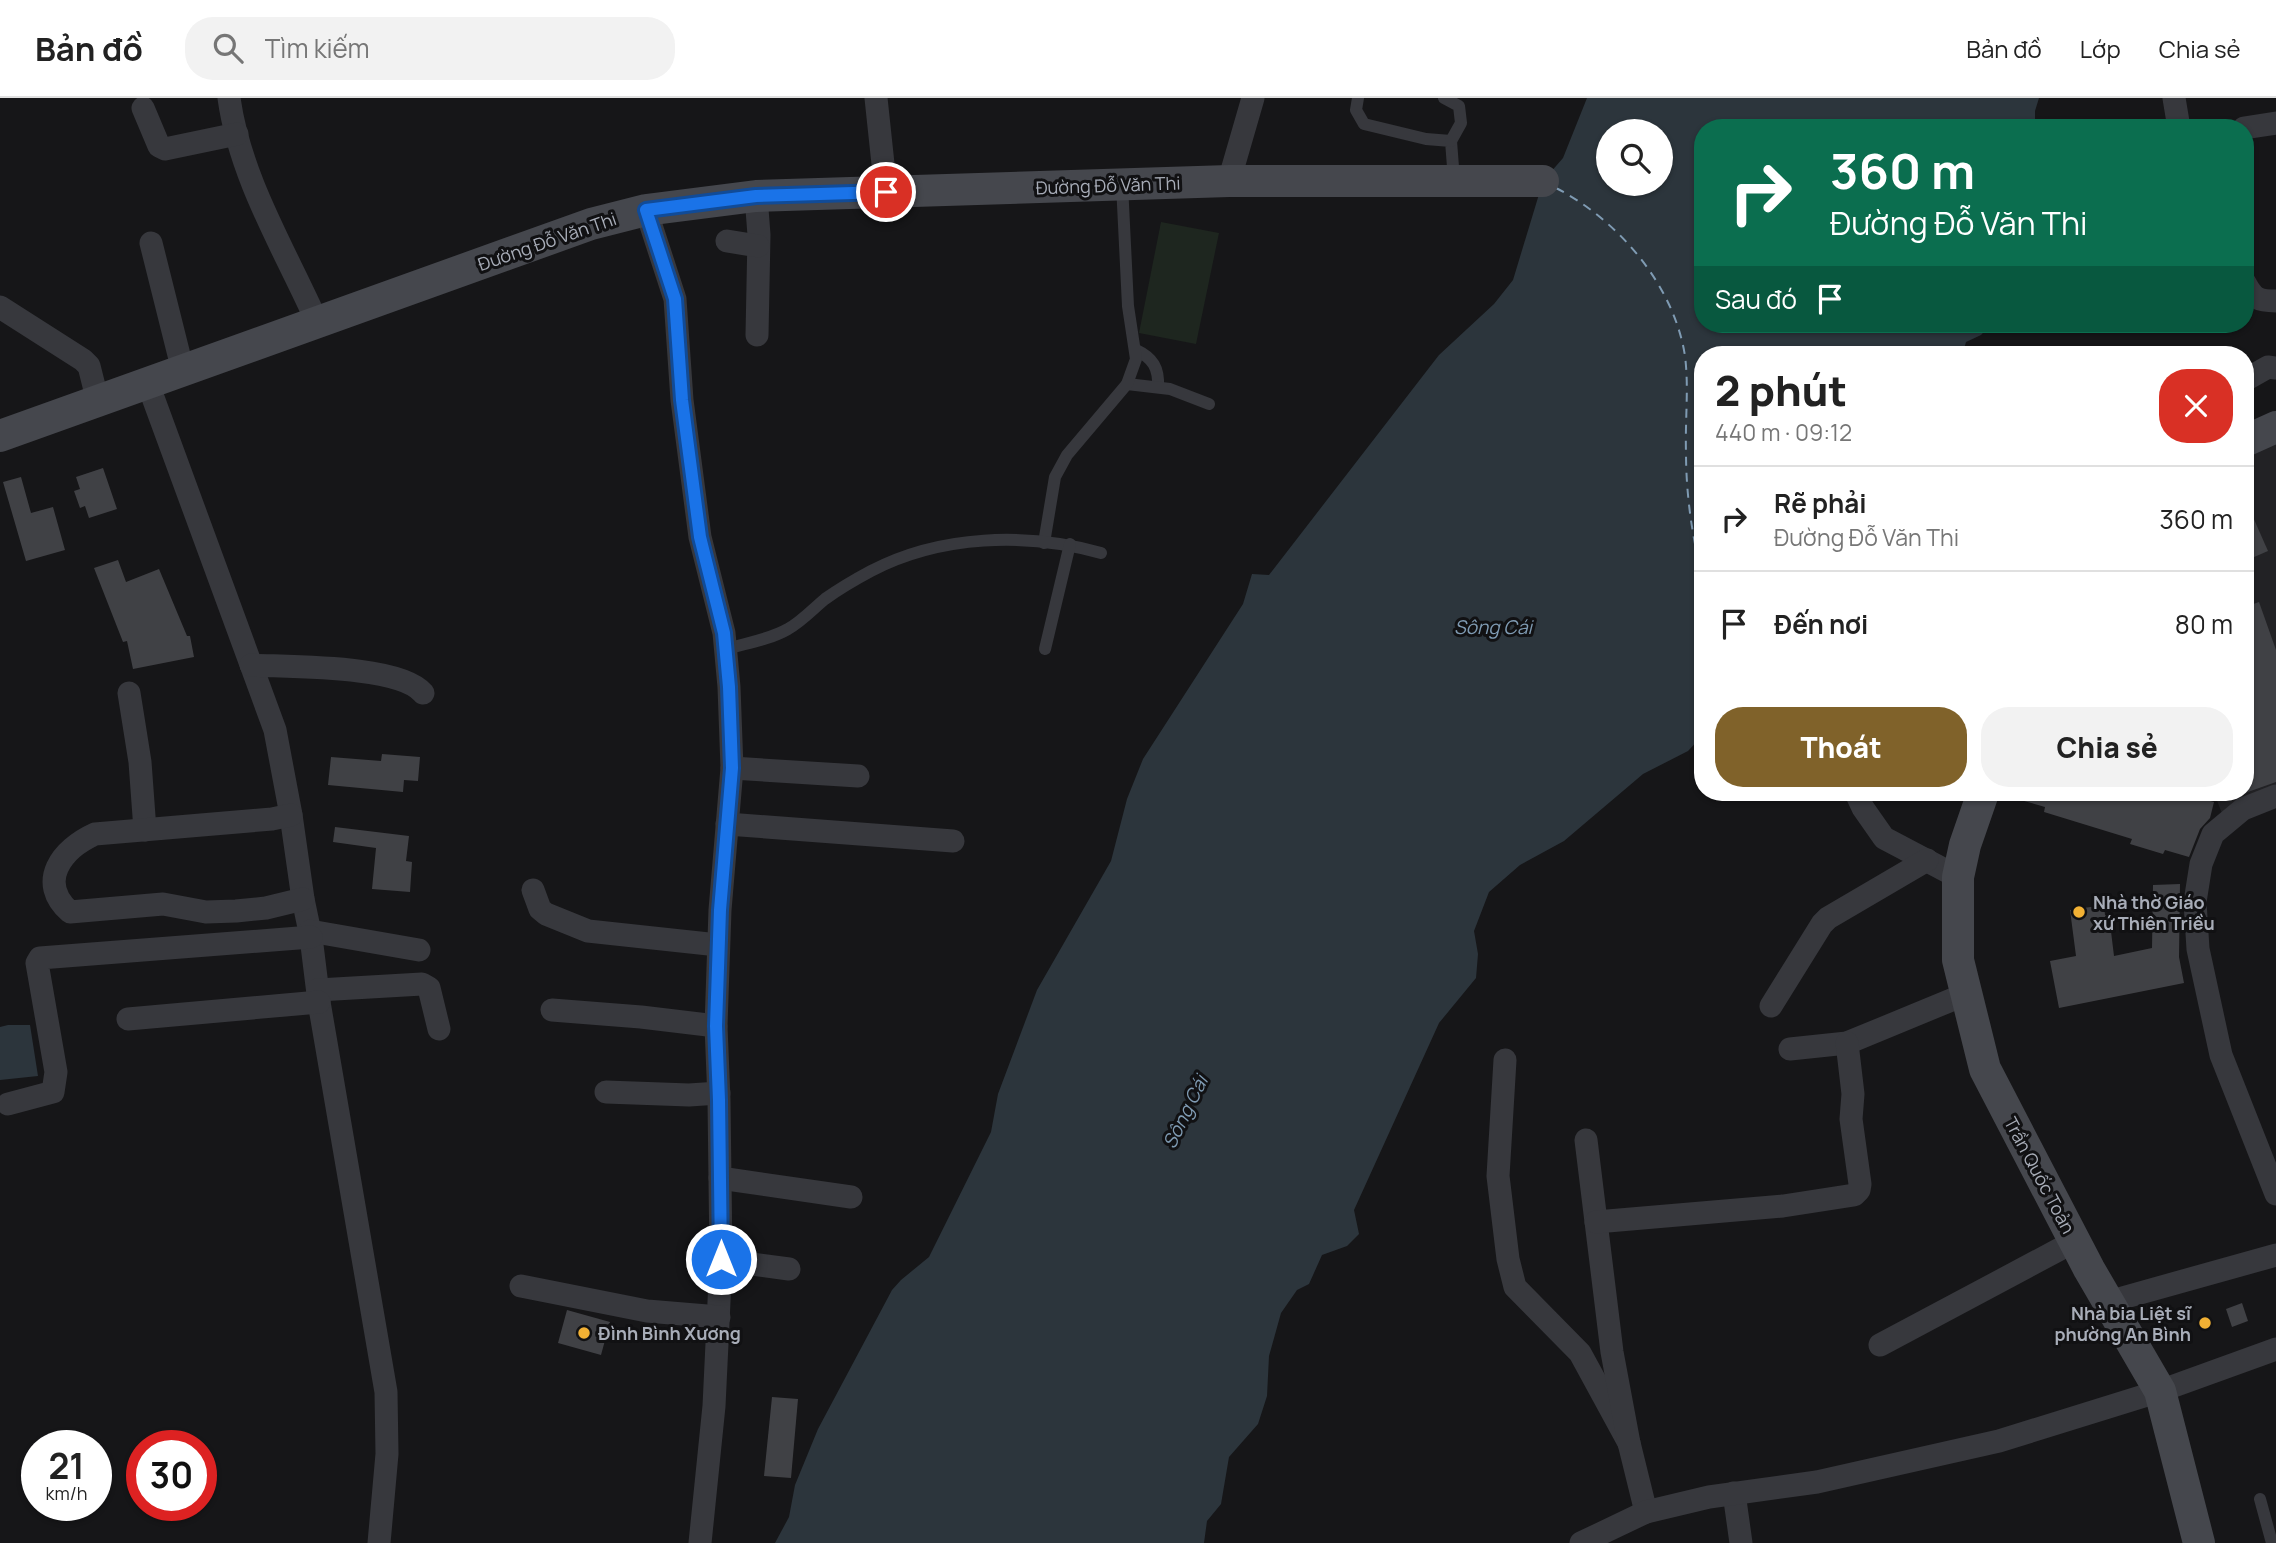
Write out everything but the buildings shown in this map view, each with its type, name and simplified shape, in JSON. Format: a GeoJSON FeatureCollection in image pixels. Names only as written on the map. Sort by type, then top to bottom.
{"type":"FeatureCollection","features":[{"type":"Feature","properties":{"kind":"street"},"geometry":{"type":"LineString","coordinates":[[229,98],[240,147],[262,206],[317,323]]}},
{"type":"Feature","properties":{"kind":"street"},"geometry":{"type":"LineString","coordinates":[[876,98],[886,192]]}},
{"type":"Feature","properties":{"kind":"street"},"geometry":{"type":"LineString","coordinates":[[1229,181],[1253,98]]}},
{"type":"Feature","properties":{"kind":"street"},"geometry":{"type":"LineString","coordinates":[[2174,98],[2178,119]]}},
{"type":"Feature","properties":{"kind":"street"},"geometry":{"type":"LineString","coordinates":[[143,108],[159,146],[165,149],[237,134]]}},
{"type":"Feature","properties":{"kind":"street"},"geometry":{"type":"LineString","coordinates":[[2254,126],[2276,123]]}},
{"type":"Feature","properties":{"kind":"street","name":"Đường Đỗ Văn Thi"},"geometry":{"type":"LineString","coordinates":[[0,436],[579,229],[617,216],[646,210],[756,196],[1122,184],[1229,181],[1543,181]]}},
{"type":"Feature","properties":{"kind":"street"},"geometry":{"type":"LineString","coordinates":[[756,196],[757,335]]}},
{"type":"Feature","properties":{"kind":"street"},"geometry":{"type":"LineString","coordinates":[[646,210],[675,299],[682,400],[700,537],[726,649],[732,768],[718,945],[716,1026],[721,1259],[719,1317],[714,1406],[700,1543]]}},
{"type":"Feature","properties":{"kind":"street"},"geometry":{"type":"LineString","coordinates":[[727,242],[758,246]]}},
{"type":"Feature","properties":{"kind":"street"},"geometry":{"type":"LineString","coordinates":[[151,243],[183,371]]}},
{"type":"Feature","properties":{"kind":"street"},"geometry":{"type":"LineString","coordinates":[[2254,297],[2260,301],[2276,301]]}},
{"type":"Feature","properties":{"kind":"street"},"geometry":{"type":"LineString","coordinates":[[0,307],[83,360],[89,366],[98,402]]}},
{"type":"Feature","properties":{"kind":"street"},"geometry":{"type":"LineString","coordinates":[[2254,375],[2268,367],[2276,368]]}},
{"type":"Feature","properties":{"kind":"street"},"geometry":{"type":"LineString","coordinates":[[148,384],[275,730],[386,1392],[387,1454],[379,1543]]}},
{"type":"Feature","properties":{"kind":"street"},"geometry":{"type":"LineString","coordinates":[[2254,437],[2276,427]]}},
{"type":"Feature","properties":{"kind":"street"},"geometry":{"type":"LineString","coordinates":[[251,665],[346,670],[392,677],[403,679],[424,693]]}},
{"type":"Feature","properties":{"kind":"street"},"geometry":{"type":"LineString","coordinates":[[129,693],[140,762],[145,830]]}},
{"type":"Feature","properties":{"kind":"street"},"geometry":{"type":"LineString","coordinates":[[732,768],[858,776]]}},
{"type":"Feature","properties":{"kind":"street"},"geometry":{"type":"LineString","coordinates":[[2276,796],[2243,809],[2213,834],[2202,864],[2195,902],[2198,949],[2221,1055],[2270,1157],[2276,1194]]}},
{"type":"Feature","properties":{"kind":"street"},"geometry":{"type":"LineString","coordinates":[[1860,801],[1884,838],[1958,877]]}},
{"type":"Feature","properties":{"kind":"street","name":"Trần Quốc Toản"},"geometry":{"type":"LineString","coordinates":[[1980,801],[1965,845],[1958,877],[1958,960],[1985,1069],[2075,1241],[2160,1391],[2199,1543]]}},
{"type":"Feature","properties":{"kind":"street"},"geometry":{"type":"LineString","coordinates":[[291,815],[272,819],[94,834],[83,839],[62,857],[56,867],[54,881],[60,903],[70,912],[163,904],[206,912],[266,908],[303,900]]}},
{"type":"Feature","properties":{"kind":"street"},"geometry":{"type":"LineString","coordinates":[[727,824],[953,841]]}},
{"type":"Feature","properties":{"kind":"street"},"geometry":{"type":"LineString","coordinates":[[1771,1006],[1828,918],[1927,860]]}},
{"type":"Feature","properties":{"kind":"street"},"geometry":{"type":"LineString","coordinates":[[533,890],[540,909],[545,914],[588,931],[718,945]]}},
{"type":"Feature","properties":{"kind":"street"},"geometry":{"type":"LineString","coordinates":[[8,1104],[53,1092],[56,1084],[37,963],[40,958],[311,934],[419,950]]}},
{"type":"Feature","properties":{"kind":"street"},"geometry":{"type":"LineString","coordinates":[[128,1019],[422,984],[429,988],[439,1029]]}},
{"type":"Feature","properties":{"kind":"street"},"geometry":{"type":"LineString","coordinates":[[1790,1049],[1847,1043],[1966,994]]}},
{"type":"Feature","properties":{"kind":"street"},"geometry":{"type":"LineString","coordinates":[[552,1010],[716,1026]]}},
{"type":"Feature","properties":{"kind":"street"},"geometry":{"type":"LineString","coordinates":[[1596,1222],[1783,1206],[1854,1195],[1860,1184],[1851,1119],[1853,1094],[1847,1043]]}},
{"type":"Feature","properties":{"kind":"street"},"geometry":{"type":"LineString","coordinates":[[1505,1060],[1498,1176],[1508,1259],[1515,1287],[1580,1353],[1629,1443]]}},
{"type":"Feature","properties":{"kind":"street"},"geometry":{"type":"LineString","coordinates":[[606,1092],[689,1095],[719,1093]]}},
{"type":"Feature","properties":{"kind":"street"},"geometry":{"type":"LineString","coordinates":[[1586,1140],[1612,1352],[1629,1443],[1646,1512]]}},
{"type":"Feature","properties":{"kind":"street"},"geometry":{"type":"LineString","coordinates":[[720,1178],[851,1197]]}},
{"type":"Feature","properties":{"kind":"street"},"geometry":{"type":"LineString","coordinates":[[1880,1345],[2075,1241]]}},
{"type":"Feature","properties":{"kind":"street"},"geometry":{"type":"LineString","coordinates":[[2108,1301],[2276,1255]]}},
{"type":"Feature","properties":{"kind":"street"},"geometry":{"type":"LineString","coordinates":[[721,1259],[789,1269]]}},
{"type":"Feature","properties":{"kind":"street"},"geometry":{"type":"LineString","coordinates":[[522,1286],[647,1311],[719,1317]]}},
{"type":"Feature","properties":{"kind":"street"},"geometry":{"type":"LineString","coordinates":[[1585,1542],[1646,1512],[1734,1493],[1817,1482],[1999,1441],[2160,1391],[2276,1349]]}},
{"type":"Feature","properties":{"kind":"street"},"geometry":{"type":"LineString","coordinates":[[1734,1493],[1741,1543]]}},
{"type":"Feature","properties":{"kind":"lane"},"geometry":{"type":"LineString","coordinates":[[1358,98],[1356,110],[1364,124],[1426,139],[1451,141]]}},
{"type":"Feature","properties":{"kind":"lane"},"geometry":{"type":"LineString","coordinates":[[1444,98],[1458,106],[1460,114],[1461,123],[1451,141],[1454,180]]}},
{"type":"Feature","properties":{"kind":"lane"},"geometry":{"type":"LineString","coordinates":[[1044,543],[1055,477],[1068,455],[1128,384],[1133,372],[1136,350],[1128,306],[1122,184]]}},
{"type":"Feature","properties":{"kind":"lane"},"geometry":{"type":"LineString","coordinates":[[1136,350],[1146,355],[1157,368],[1158,387]]}},
{"type":"Feature","properties":{"kind":"lane"},"geometry":{"type":"LineString","coordinates":[[1128,384],[1170,388],[1209,404]]}},
{"type":"Feature","properties":{"kind":"lane"},"geometry":{"type":"LineString","coordinates":[[726,649],[789,629],[828,597],[872,571],[932,548],[965,542],[1007,540],[1070,544],[1101,553]]}},
{"type":"Feature","properties":{"kind":"lane"},"geometry":{"type":"LineString","coordinates":[[1045,649],[1070,544]]}},
{"type":"Feature","properties":{"kind":"lane"},"geometry":{"type":"LineString","coordinates":[[2260,1499],[2273,1538]]}},
{"type":"Feature","properties":{"kind":"shaded area"},"geometry":{"type":"Polygon","coordinates":[[[1161,222],[1219,233],[1196,344],[1139,333],[1161,222]]]}},
{"type":"Feature","properties":{"kind":"shaded area"},"geometry":{"type":"Polygon","coordinates":[[[2276,440],[2276,789],[2254,800],[2254,449],[2276,440]]]}},
{"type":"Feature","properties":{"kind":"shaded area"},"geometry":{"type":"Polygon","coordinates":[[[2217,801],[2252,801],[2223,816],[2217,801]]]}},
{"type":"Feature","properties":{"kind":"water","name":"Sông Cái"},"geometry":{"type":"Polygon","coordinates":[[[1587,98],[2039,98],[2035,119],[1694,119],[1694,333],[1983,333],[1966,342],[1965,346],[1694,346],[1694,745],[1688,751],[1643,774],[1564,841],[1520,865],[1489,892],[1474,931],[1478,954],[1476,978],[1439,1023],[1354,1210],[1359,1234],[1347,1246],[1322,1255],[1309,1284],[1297,1290],[1281,1313],[1269,1356],[1267,1396],[1258,1424],[1229,1457],[1221,1504],[1207,1521],[1204,1543],[775,1543],[789,1517],[795,1485],[818,1429],[892,1290],[929,1257],[991,1132],[998,1094],[1037,990],[1111,861],[1127,799],[1143,759],[1243,604],[1252,574],[1269,575],[1439,355],[1494,304],[1513,280],[1543,181],[1563,158],[1587,98]]]}},
{"type":"Feature","properties":{"kind":"water"},"geometry":{"type":"Polygon","coordinates":[[[30,1025],[38,1076],[0,1080],[0,1027],[30,1025]]]}},
{"type":"Feature","properties":{"kind":"ferry route"},"geometry":{"type":"LineString","coordinates":[[1556,188],[1579,201],[1621,236],[1640,257],[1669,304],[1685,356],[1686,468],[1694,537]]}},
{"type":"Feature","properties":{"kind":"place","name":"Nhà thờ Giáo xứ Thiên Triều"},"geometry":{"type":"Point","coordinates":[2079,912]}},
{"type":"Feature","properties":{"kind":"place","name":"Nhà bia Liệt sĩ phường An Bình"},"geometry":{"type":"Point","coordinates":[2205,1323]}},
{"type":"Feature","properties":{"kind":"place","name":"Đình Bình Xương"},"geometry":{"type":"Point","coordinates":[584,1333]}},
{"type":"Feature","properties":{"kind":"route"},"geometry":{"type":"LineString","coordinates":[[721,1259],[716,1026],[720,910],[732,768],[729,687],[724,633],[700,537],[682,400],[675,299],[646,210],[756,196],[886,192]]}}]}
